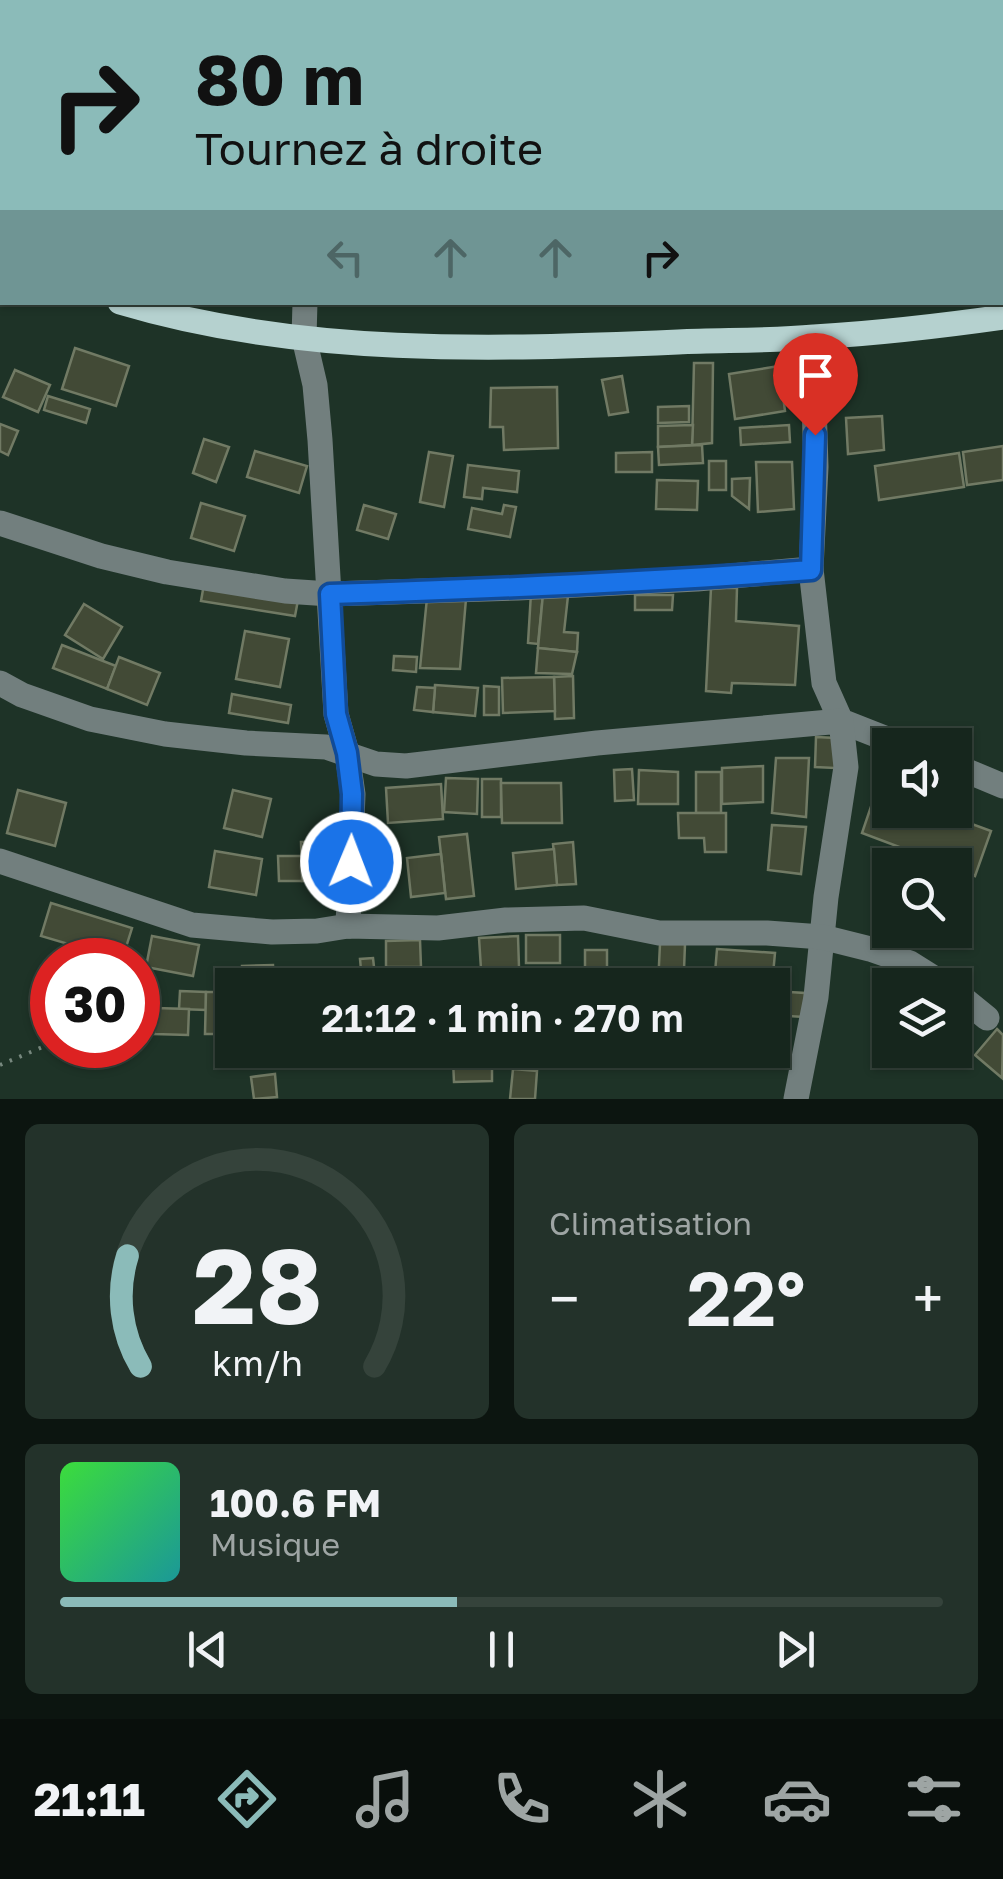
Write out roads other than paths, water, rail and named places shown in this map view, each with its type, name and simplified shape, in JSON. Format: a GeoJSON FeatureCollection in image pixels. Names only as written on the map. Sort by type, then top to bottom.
{"type":"FeatureCollection","features":[{"type":"Feature","properties":{"kind":"main road"},"geometry":{"type":"LineString","coordinates":[[132,305],[251,332],[304,338],[371,344],[531,347],[812,338],[1003,317]]}},
{"type":"Feature","properties":{"kind":"street"},"geometry":{"type":"LineString","coordinates":[[305,305],[304,338],[315,385],[336,714],[347,753],[352,794],[348,926]]}},
{"type":"Feature","properties":{"kind":"street"},"geometry":{"type":"LineString","coordinates":[[796,1099],[816,997],[846,767],[841,722],[824,683],[811,570],[816,468],[812,338]]}},
{"type":"Feature","properties":{"kind":"street"},"geometry":{"type":"LineString","coordinates":[[0,523],[101,556],[167,572],[285,591],[330,594],[518,588],[811,570]]}},
{"type":"Feature","properties":{"kind":"street"},"geometry":{"type":"LineString","coordinates":[[0,683],[90,719],[165,734],[326,747],[376,764],[406,766],[615,741],[841,722],[872,734]]}},
{"type":"Feature","properties":{"kind":"street"},"geometry":{"type":"LineString","coordinates":[[972,773],[1003,786]]}},
{"type":"Feature","properties":{"kind":"street"},"geometry":{"type":"LineString","coordinates":[[0,861],[192,925],[272,932],[348,926],[438,928],[506,920],[584,918],[659,933],[822,936],[918,968]]}},
{"type":"Feature","properties":{"kind":"street"},"geometry":{"type":"LineString","coordinates":[[972,1006],[987,1018]]}}]}
